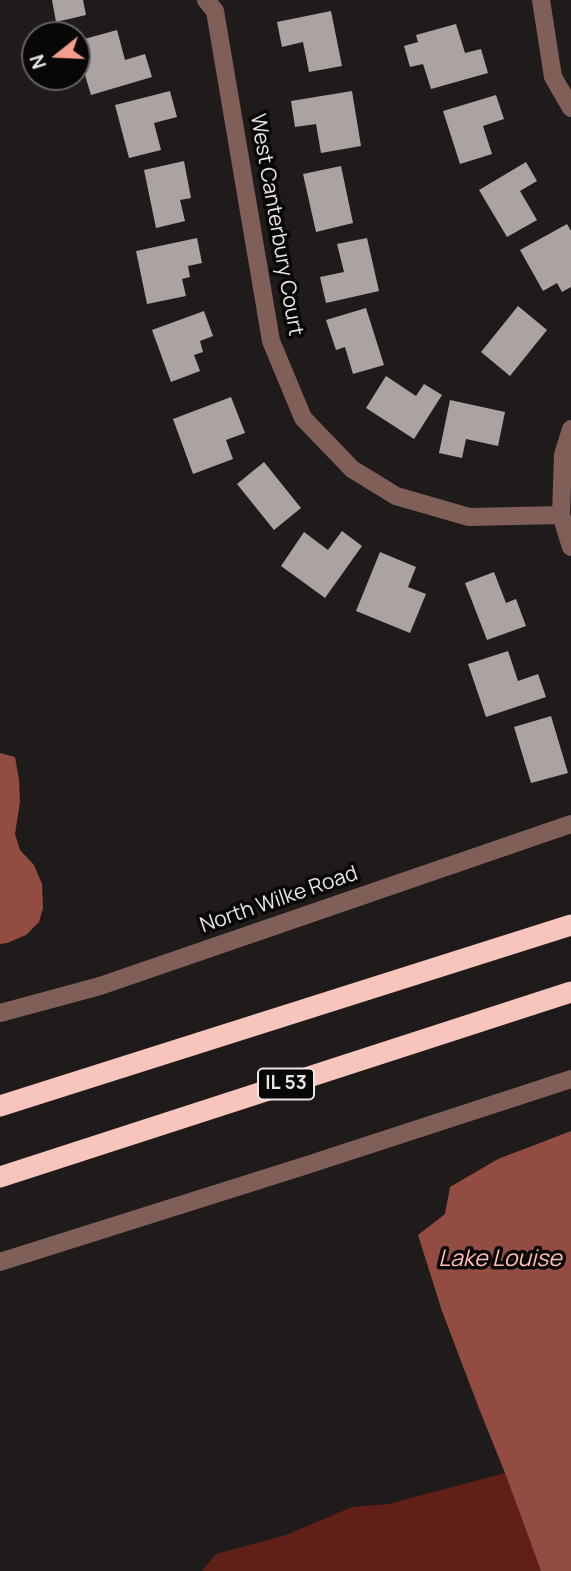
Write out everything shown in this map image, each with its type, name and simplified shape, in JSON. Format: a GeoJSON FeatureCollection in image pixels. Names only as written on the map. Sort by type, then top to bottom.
{"type":"FeatureCollection","features":[{"type":"Feature","properties":{"kind":"highway"},"geometry":{"type":"LineString","coordinates":[[0,1106],[571,925]]}},
{"type":"Feature","properties":{"kind":"highway","name":"IL 53"},"geometry":{"type":"LineString","coordinates":[[0,1177],[571,992]]}},
{"type":"Feature","properties":{"kind":"highway"},"geometry":{"type":"LineString","coordinates":[[0,1096],[37,1094]]}},
{"type":"Feature","properties":{"kind":"street","name":"West Canterbury Court"},"geometry":{"type":"LineString","coordinates":[[206,0],[215,11],[271,341],[303,418],[352,469],[396,496],[469,517],[561,515]]}},
{"type":"Feature","properties":{"kind":"street"},"geometry":{"type":"LineString","coordinates":[[541,0],[553,77],[571,108]]}},
{"type":"Feature","properties":{"kind":"street"},"geometry":{"type":"LineString","coordinates":[[571,429],[562,455],[561,515],[571,547]]}},
{"type":"Feature","properties":{"kind":"street","name":"North Wilke Road"},"geometry":{"type":"LineString","coordinates":[[0,1013],[100,985],[571,824]]}},
{"type":"Feature","properties":{"kind":"street"},"geometry":{"type":"LineString","coordinates":[[0,1262],[571,1079]]}},
{"type":"Feature","properties":{"kind":"shaded area"},"geometry":{"type":"Polygon","coordinates":[[[505,1473],[541,1571],[202,1571],[216,1554],[286,1535],[352,1507],[388,1504],[505,1473]]]}},
{"type":"Feature","properties":{"kind":"water"},"geometry":{"type":"Polygon","coordinates":[[[0,753],[15,757],[20,802],[15,834],[20,850],[34,865],[42,884],[43,908],[39,922],[26,935],[0,944],[0,753]]]}},
{"type":"Feature","properties":{"kind":"water","name":"Lake Louise"},"geometry":{"type":"Polygon","coordinates":[[[571,1131],[571,1571],[541,1571],[442,1311],[418,1235],[445,1214],[450,1187],[498,1159],[571,1131]]]}},
{"type":"Feature","properties":{"kind":"building"},"geometry":{"type":"Polygon","coordinates":[[[52,0],[83,0],[86,15],[56,21],[52,0]]]}},
{"type":"Feature","properties":{"kind":"building"},"geometry":{"type":"Polygon","coordinates":[[[331,11],[342,66],[309,72],[303,42],[282,47],[277,22],[331,11]]]}},
{"type":"Feature","properties":{"kind":"building"},"geometry":{"type":"Polygon","coordinates":[[[456,24],[465,53],[481,49],[488,73],[431,89],[423,64],[410,67],[404,46],[418,42],[416,35],[456,24]]]}},
{"type":"Feature","properties":{"kind":"building"},"geometry":{"type":"Polygon","coordinates":[[[117,30],[125,60],[145,54],[152,77],[91,95],[91,37],[117,30]]]}},
{"type":"Feature","properties":{"kind":"building"},"geometry":{"type":"Polygon","coordinates":[[[170,91],[177,117],[154,123],[161,150],[129,158],[115,105],[170,91]]]}},
{"type":"Feature","properties":{"kind":"building"},"geometry":{"type":"Polygon","coordinates":[[[352,91],[361,146],[321,153],[316,124],[295,127],[291,101],[352,91]]]}},
{"type":"Feature","properties":{"kind":"building"},"geometry":{"type":"Polygon","coordinates":[[[496,95],[504,119],[483,126],[492,154],[460,164],[443,111],[496,95]]]}},
{"type":"Feature","properties":{"kind":"building"},"geometry":{"type":"Polygon","coordinates":[[[184,161],[191,198],[180,200],[185,221],[156,228],[144,170],[184,161]]]}},
{"type":"Feature","properties":{"kind":"building"},"geometry":{"type":"Polygon","coordinates":[[[526,162],[537,181],[520,191],[537,220],[507,237],[479,190],[526,162]]]}},
{"type":"Feature","properties":{"kind":"building"},"geometry":{"type":"Polygon","coordinates":[[[341,166],[353,223],[316,232],[303,174],[341,166]]]}},
{"type":"Feature","properties":{"kind":"building"},"geometry":{"type":"Polygon","coordinates":[[[567,224],[571,231],[571,287],[562,292],[557,283],[543,291],[520,250],[567,224]]]}},
{"type":"Feature","properties":{"kind":"building"},"geometry":{"type":"Polygon","coordinates":[[[197,238],[202,263],[188,266],[190,277],[182,279],[186,296],[147,304],[136,251],[197,238]]]}},
{"type":"Feature","properties":{"kind":"building"},"geometry":{"type":"Polygon","coordinates":[[[367,238],[379,291],[326,303],[320,277],[344,272],[337,244],[367,238]]]}},
{"type":"Feature","properties":{"kind":"building"},"geometry":{"type":"Polygon","coordinates":[[[518,306],[547,330],[510,376],[481,352],[518,306]]]}},
{"type":"Feature","properties":{"kind":"building"},"geometry":{"type":"Polygon","coordinates":[[[366,308],[384,365],[353,374],[345,347],[336,350],[326,320],[366,308]]]}},
{"type":"Feature","properties":{"kind":"building"},"geometry":{"type":"Polygon","coordinates":[[[204,311],[213,336],[200,341],[203,352],[194,355],[200,371],[171,382],[152,330],[204,311]]]}},
{"type":"Feature","properties":{"kind":"building"},"geometry":{"type":"Polygon","coordinates":[[[386,376],[416,396],[424,384],[442,395],[414,439],[366,408],[386,376]]]}},
{"type":"Feature","properties":{"kind":"building"},"geometry":{"type":"Polygon","coordinates":[[[231,397],[245,433],[226,440],[233,459],[193,474],[173,419],[231,397]]]}},
{"type":"Feature","properties":{"kind":"building"},"geometry":{"type":"Polygon","coordinates":[[[450,400],[505,412],[498,446],[466,439],[462,458],[439,453],[450,400]]]}},
{"type":"Feature","properties":{"kind":"building"},"geometry":{"type":"Polygon","coordinates":[[[264,462],[301,508],[274,530],[237,484],[264,462]]]}},
{"type":"Feature","properties":{"kind":"building"},"geometry":{"type":"Polygon","coordinates":[[[342,531],[362,546],[325,598],[281,566],[304,532],[328,550],[342,531]]]}},
{"type":"Feature","properties":{"kind":"building"},"geometry":{"type":"Polygon","coordinates":[[[380,552],[416,567],[408,587],[426,594],[410,633],[356,611],[380,552]]]}},
{"type":"Feature","properties":{"kind":"building"},"geometry":{"type":"Polygon","coordinates":[[[494,572],[506,603],[516,599],[526,626],[487,640],[465,583],[494,572]]]}},
{"type":"Feature","properties":{"kind":"building"},"geometry":{"type":"Polygon","coordinates":[[[508,651],[518,681],[538,674],[546,697],[486,717],[468,664],[508,651]]]}},
{"type":"Feature","properties":{"kind":"building"},"geometry":{"type":"Polygon","coordinates":[[[551,716],[568,773],[531,783],[514,727],[551,716]]]}}]}
